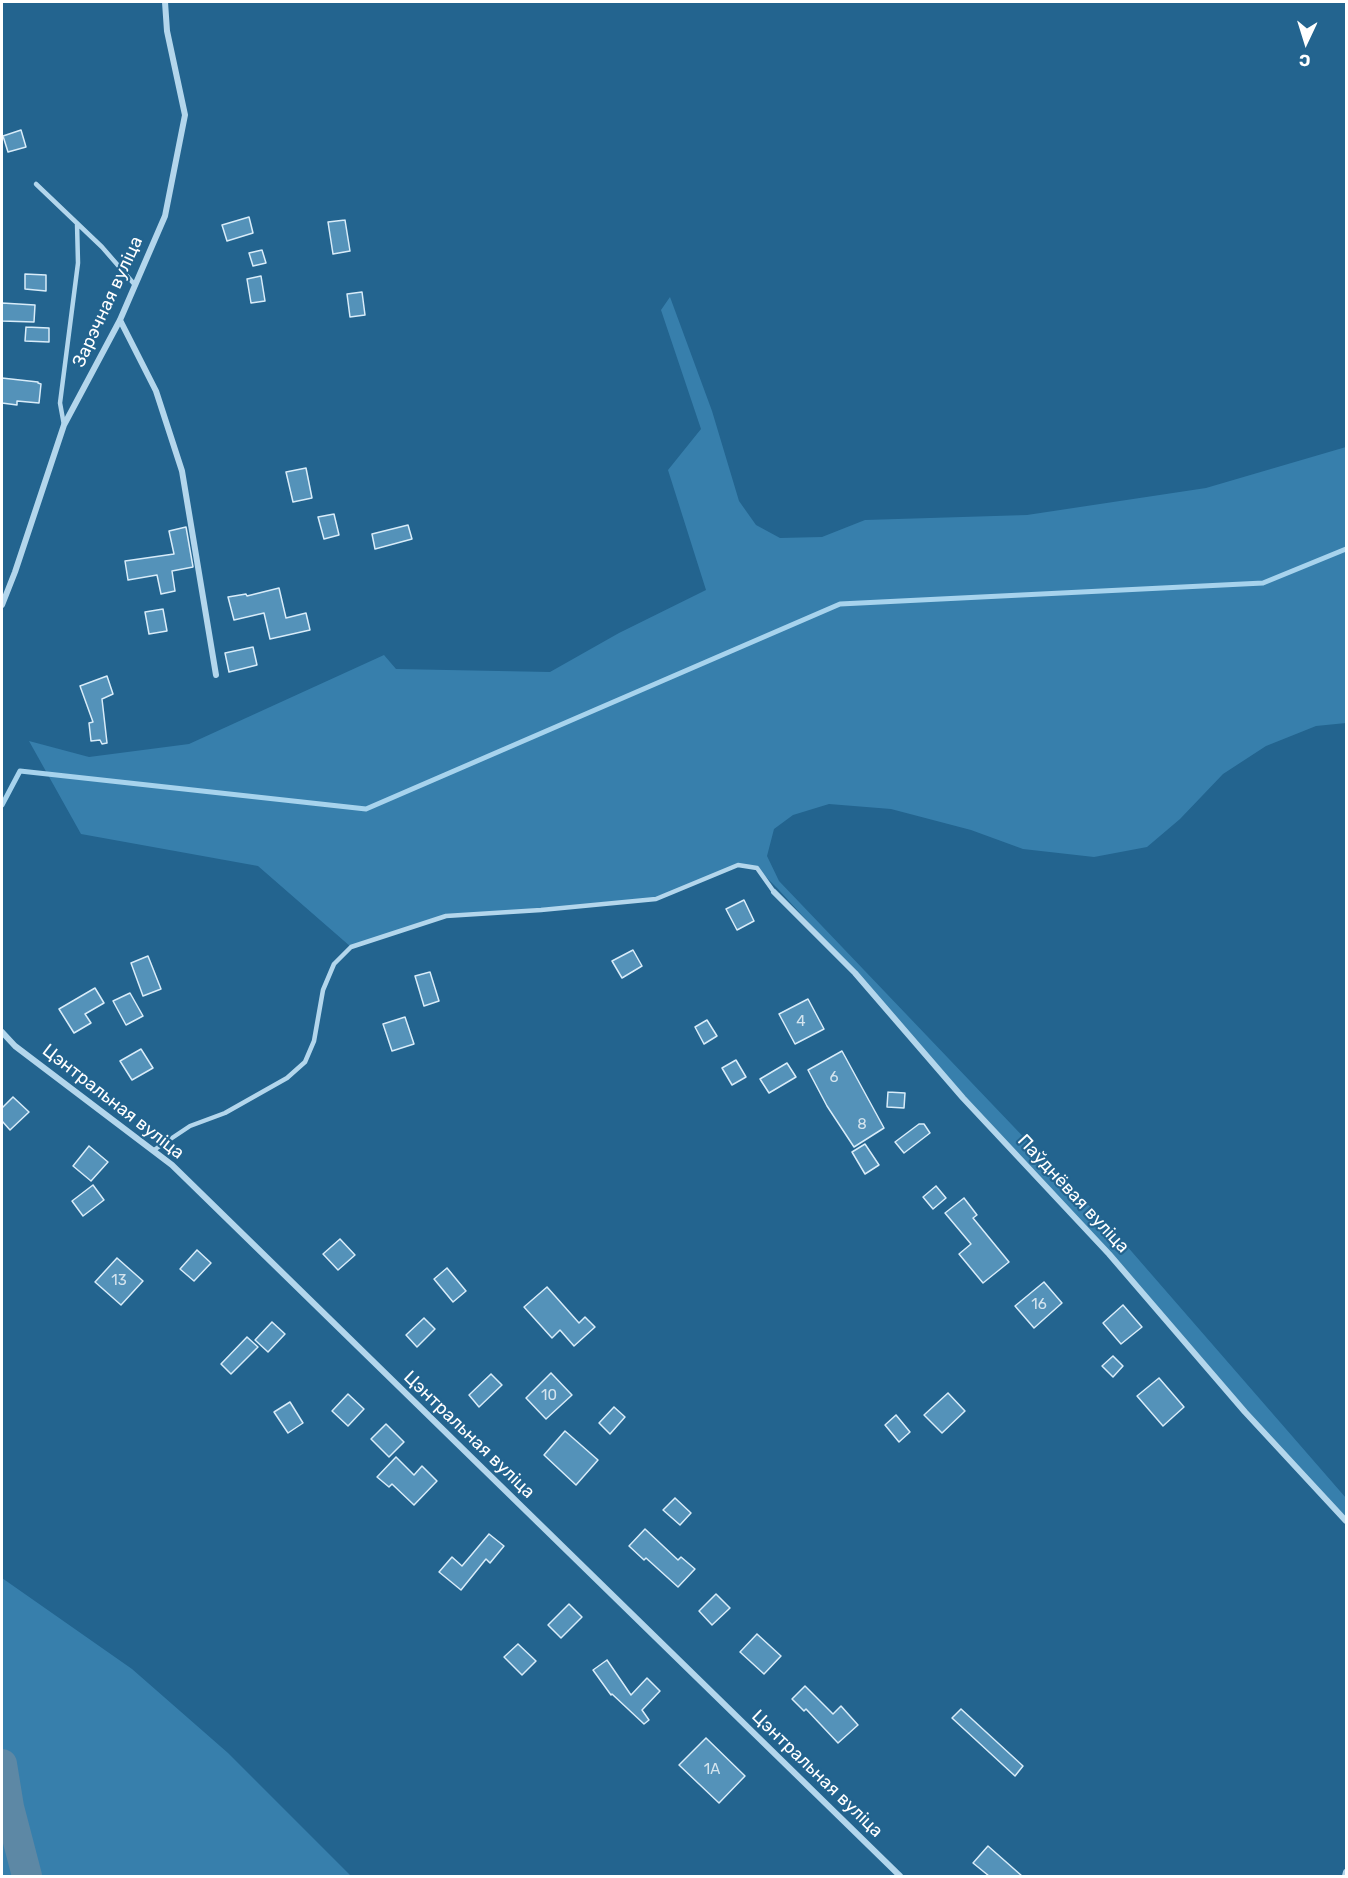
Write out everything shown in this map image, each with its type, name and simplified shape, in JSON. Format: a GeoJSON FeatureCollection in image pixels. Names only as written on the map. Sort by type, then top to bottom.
{"type":"FeatureCollection","features":[{"type":"Feature","properties":{"kind":"street","name":"Зарэчная вуліца"},"geometry":{"type":"LineString","coordinates":[[2,605],[64,425],[120,320],[165,216],[185,115],[167,31],[165,2]]}},
{"type":"Feature","properties":{"kind":"street"},"geometry":{"type":"LineString","coordinates":[[120,320],[156,391],[182,471],[216,675]]}},
{"type":"Feature","properties":{"kind":"street","name":"Паўднёвая вуліца"},"geometry":{"type":"LineString","coordinates":[[774,892],[855,973],[963,1098],[1109,1254],[1245,1412],[1347,1521]]}},
{"type":"Feature","properties":{"kind":"street","name":"Цэнтральная вуліца"},"geometry":{"type":"LineString","coordinates":[[2,1032],[15,1046],[172,1165],[900,1876]]}},
{"type":"Feature","properties":{"kind":"street"},"geometry":{"type":"LineString","coordinates":[[1345,1876],[1347,1872]]}},
{"type":"Feature","properties":{"kind":"lane"},"geometry":{"type":"LineString","coordinates":[[36,184],[102,247],[135,285]]}},
{"type":"Feature","properties":{"kind":"lane"},"geometry":{"type":"LineString","coordinates":[[64,425],[60,404],[78,263],[77,223]]}},
{"type":"Feature","properties":{"kind":"lane"},"geometry":{"type":"LineString","coordinates":[[154,1150],[190,1126],[225,1113],[287,1078],[305,1062],[314,1041],[323,990],[334,964],[351,948],[446,916],[656,899],[738,865],[757,868],[774,892]]}},
{"type":"Feature","properties":{"kind":"shaded area"},"geometry":{"type":"Polygon","coordinates":[[[670,297],[712,411],[739,501],[756,525],[780,538],[822,537],[865,520],[1027,515],[1206,488],[1346,447],[1346,723],[1316,726],[1266,746],[1223,774],[1180,819],[1147,847],[1094,857],[1023,849],[971,830],[891,809],[829,804],[793,815],[774,829],[767,856],[779,881],[1119,1237],[1346,1498],[1346,1521],[1245,1412],[1109,1254],[963,1098],[855,973],[757,868],[738,865],[656,899],[446,916],[351,947],[258,866],[81,834],[29,741],[89,757],[189,744],[384,655],[396,669],[550,672],[619,633],[706,590],[668,470],[701,429],[661,310],[670,297]]]}},
{"type":"Feature","properties":{"kind":"shaded area"},"geometry":{"type":"Polygon","coordinates":[[[2,1578],[132,1669],[228,1753],[351,1876],[2,1876],[2,1578]]]}},
{"type":"Feature","properties":{"kind":"building"},"geometry":{"type":"Polygon","coordinates":[[[21,130],[26,147],[8,152],[3,136],[21,130]]]}},
{"type":"Feature","properties":{"kind":"building"},"geometry":{"type":"Polygon","coordinates":[[[249,217],[253,233],[227,241],[222,225],[249,217]]]}},
{"type":"Feature","properties":{"kind":"building"},"geometry":{"type":"Polygon","coordinates":[[[345,220],[350,251],[333,254],[328,222],[345,220]]]}},
{"type":"Feature","properties":{"kind":"building"},"geometry":{"type":"Polygon","coordinates":[[[262,250],[266,263],[253,266],[249,253],[262,250]]]}},
{"type":"Feature","properties":{"kind":"building"},"geometry":{"type":"Polygon","coordinates":[[[25,274],[46,275],[46,291],[25,289],[25,274]]]}},
{"type":"Feature","properties":{"kind":"building"},"geometry":{"type":"Polygon","coordinates":[[[261,276],[265,301],[251,303],[247,279],[261,276]]]}},
{"type":"Feature","properties":{"kind":"building"},"geometry":{"type":"Polygon","coordinates":[[[362,292],[365,315],[350,317],[347,294],[362,292]]]}},
{"type":"Feature","properties":{"kind":"building"},"geometry":{"type":"Polygon","coordinates":[[[2,303],[35,305],[34,322],[2,321],[2,303]]]}},
{"type":"Feature","properties":{"kind":"building"},"geometry":{"type":"Polygon","coordinates":[[[26,327],[49,328],[49,342],[25,341],[26,327]]]}},
{"type":"Feature","properties":{"kind":"building"},"geometry":{"type":"Polygon","coordinates":[[[2,378],[41,384],[39,403],[17,401],[17,405],[2,403],[2,378]]]}},
{"type":"Feature","properties":{"kind":"building"},"geometry":{"type":"Polygon","coordinates":[[[306,468],[312,498],[293,502],[286,472],[306,468]]]}},
{"type":"Feature","properties":{"kind":"building"},"geometry":{"type":"Polygon","coordinates":[[[334,514],[339,535],[324,539],[318,517],[334,514]]]}},
{"type":"Feature","properties":{"kind":"building"},"geometry":{"type":"Polygon","coordinates":[[[408,525],[412,539],[375,549],[372,534],[408,525]]]}},
{"type":"Feature","properties":{"kind":"building"},"geometry":{"type":"Polygon","coordinates":[[[186,527],[193,567],[172,571],[175,591],[161,594],[157,575],[128,580],[125,561],[174,554],[169,531],[186,527]]]}},
{"type":"Feature","properties":{"kind":"building"},"geometry":{"type":"Polygon","coordinates":[[[279,588],[286,618],[306,613],[310,630],[270,639],[264,613],[234,620],[228,597],[246,594],[247,596],[279,588]]]}},
{"type":"Feature","properties":{"kind":"building"},"geometry":{"type":"Polygon","coordinates":[[[163,609],[167,631],[149,634],[145,612],[163,609]]]}},
{"type":"Feature","properties":{"kind":"building"},"geometry":{"type":"Polygon","coordinates":[[[253,647],[257,665],[229,672],[225,653],[253,647]]]}},
{"type":"Feature","properties":{"kind":"building"},"geometry":{"type":"Polygon","coordinates":[[[107,676],[113,694],[102,699],[107,743],[102,744],[100,740],[91,741],[89,723],[93,722],[80,686],[107,676]]]}},
{"type":"Feature","properties":{"kind":"building"},"geometry":{"type":"Polygon","coordinates":[[[744,900],[754,921],[737,930],[726,909],[744,900]]]}},
{"type":"Feature","properties":{"kind":"building"},"geometry":{"type":"Polygon","coordinates":[[[633,950],[642,966],[622,978],[612,961],[633,950]]]}},
{"type":"Feature","properties":{"kind":"building"},"geometry":{"type":"Polygon","coordinates":[[[148,956],[161,989],[143,996],[131,963],[148,956]]]}},
{"type":"Feature","properties":{"kind":"building"},"geometry":{"type":"Polygon","coordinates":[[[430,972],[439,1001],[424,1006],[415,976],[430,972]]]}},
{"type":"Feature","properties":{"kind":"building"},"geometry":{"type":"Polygon","coordinates":[[[95,988],[104,1003],[85,1014],[91,1023],[74,1033],[59,1009],[95,988]]]}},
{"type":"Feature","properties":{"kind":"building"},"geometry":{"type":"Polygon","coordinates":[[[130,993],[143,1016],[126,1025],[113,1001],[130,993]]]}},
{"type":"Feature","properties":{"kind":"building"},"geometry":{"type":"Polygon","coordinates":[[[808,999],[824,1029],[795,1044],[779,1014],[808,999]]]}},
{"type":"Feature","properties":{"kind":"building"},"geometry":{"type":"Polygon","coordinates":[[[405,1017],[414,1044],[392,1051],[383,1024],[405,1017]]]}},
{"type":"Feature","properties":{"kind":"building"},"geometry":{"type":"Polygon","coordinates":[[[707,1020],[717,1036],[704,1044],[695,1027],[707,1020]]]}},
{"type":"Feature","properties":{"kind":"building"},"geometry":{"type":"Polygon","coordinates":[[[141,1049],[153,1068],[132,1080],[120,1061],[141,1049]]]}},
{"type":"Feature","properties":{"kind":"building"},"geometry":{"type":"Polygon","coordinates":[[[842,1051],[884,1128],[854,1147],[827,1106],[808,1070],[842,1051]]]}},
{"type":"Feature","properties":{"kind":"building"},"geometry":{"type":"Polygon","coordinates":[[[736,1060],[746,1077],[732,1085],[722,1068],[736,1060]]]}},
{"type":"Feature","properties":{"kind":"building"},"geometry":{"type":"Polygon","coordinates":[[[787,1063],[796,1077],[769,1093],[760,1079],[787,1063]]]}},
{"type":"Feature","properties":{"kind":"building"},"geometry":{"type":"Polygon","coordinates":[[[888,1092],[905,1093],[904,1108],[887,1107],[888,1092]]]}},
{"type":"Feature","properties":{"kind":"building"},"geometry":{"type":"Polygon","coordinates":[[[13,1097],[29,1112],[10,1130],[2,1121],[2,1108],[13,1097]]]}},
{"type":"Feature","properties":{"kind":"building"},"geometry":{"type":"Polygon","coordinates":[[[919,1124],[924,1124],[930,1133],[904,1153],[895,1142],[919,1124]]]}},
{"type":"Feature","properties":{"kind":"building"},"geometry":{"type":"Polygon","coordinates":[[[865,1144],[879,1165],[865,1174],[852,1152],[865,1144]]]}},
{"type":"Feature","properties":{"kind":"building"},"geometry":{"type":"Polygon","coordinates":[[[89,1146],[108,1162],[91,1181],[73,1166],[89,1146]]]}},
{"type":"Feature","properties":{"kind":"building"},"geometry":{"type":"Polygon","coordinates":[[[93,1185],[104,1200],[83,1216],[72,1201],[93,1185]]]}},
{"type":"Feature","properties":{"kind":"building"},"geometry":{"type":"Polygon","coordinates":[[[936,1186],[946,1198],[933,1209],[923,1197],[936,1186]]]}},
{"type":"Feature","properties":{"kind":"building"},"geometry":{"type":"Polygon","coordinates":[[[964,1198],[977,1215],[973,1218],[1009,1262],[983,1283],[959,1254],[971,1244],[945,1213],[964,1198]]]}},
{"type":"Feature","properties":{"kind":"building"},"geometry":{"type":"Polygon","coordinates":[[[340,1239],[355,1255],[338,1270],[323,1254],[340,1239]]]}},
{"type":"Feature","properties":{"kind":"building"},"geometry":{"type":"Polygon","coordinates":[[[197,1250],[211,1263],[194,1281],[180,1269],[197,1250]]]}},
{"type":"Feature","properties":{"kind":"building"},"geometry":{"type":"Polygon","coordinates":[[[117,1258],[143,1281],[121,1305],[95,1282],[117,1258]]]}},
{"type":"Feature","properties":{"kind":"building"},"geometry":{"type":"Polygon","coordinates":[[[447,1268],[466,1291],[453,1302],[434,1279],[447,1268]]]}},
{"type":"Feature","properties":{"kind":"building"},"geometry":{"type":"Polygon","coordinates":[[[1044,1282],[1062,1303],[1034,1328],[1015,1306],[1044,1282]]]}},
{"type":"Feature","properties":{"kind":"building"},"geometry":{"type":"Polygon","coordinates":[[[547,1287],[579,1323],[585,1317],[595,1327],[574,1346],[560,1330],[552,1338],[524,1307],[547,1287]]]}},
{"type":"Feature","properties":{"kind":"building"},"geometry":{"type":"Polygon","coordinates":[[[1123,1305],[1142,1327],[1121,1344],[1103,1323],[1123,1305]]]}},
{"type":"Feature","properties":{"kind":"building"},"geometry":{"type":"Polygon","coordinates":[[[424,1318],[435,1329],[417,1347],[406,1335],[424,1318]]]}},
{"type":"Feature","properties":{"kind":"building"},"geometry":{"type":"Polygon","coordinates":[[[272,1322],[285,1334],[268,1352],[255,1340],[272,1322]]]}},
{"type":"Feature","properties":{"kind":"building"},"geometry":{"type":"Polygon","coordinates":[[[247,1337],[258,1347],[231,1374],[221,1364],[247,1337]]]}},
{"type":"Feature","properties":{"kind":"building"},"geometry":{"type":"Polygon","coordinates":[[[1113,1356],[1123,1366],[1113,1377],[1102,1366],[1113,1356]]]}},
{"type":"Feature","properties":{"kind":"building"},"geometry":{"type":"Polygon","coordinates":[[[551,1373],[572,1395],[546,1419],[526,1398],[551,1373]]]}},
{"type":"Feature","properties":{"kind":"building"},"geometry":{"type":"Polygon","coordinates":[[[491,1374],[502,1385],[479,1407],[469,1395],[491,1374]]]}},
{"type":"Feature","properties":{"kind":"building"},"geometry":{"type":"Polygon","coordinates":[[[1159,1378],[1184,1407],[1163,1426],[1137,1396],[1159,1378]]]}},
{"type":"Feature","properties":{"kind":"building"},"geometry":{"type":"Polygon","coordinates":[[[948,1393],[965,1411],[942,1433],[924,1415],[948,1393]]]}},
{"type":"Feature","properties":{"kind":"building"},"geometry":{"type":"Polygon","coordinates":[[[348,1394],[364,1409],[348,1426],[332,1411],[348,1394]]]}},
{"type":"Feature","properties":{"kind":"building"},"geometry":{"type":"Polygon","coordinates":[[[290,1402],[303,1423],[288,1433],[274,1412],[290,1402]]]}},
{"type":"Feature","properties":{"kind":"building"},"geometry":{"type":"Polygon","coordinates":[[[614,1407],[625,1417],[610,1434],[599,1423],[614,1407]]]}},
{"type":"Feature","properties":{"kind":"building"},"geometry":{"type":"Polygon","coordinates":[[[896,1415],[910,1432],[899,1442],[885,1425],[896,1415]]]}},
{"type":"Feature","properties":{"kind":"building"},"geometry":{"type":"Polygon","coordinates":[[[386,1424],[404,1442],[389,1457],[371,1439],[386,1424]]]}},
{"type":"Feature","properties":{"kind":"building"},"geometry":{"type":"Polygon","coordinates":[[[565,1431],[598,1460],[576,1485],[544,1455],[565,1431]]]}},
{"type":"Feature","properties":{"kind":"building"},"geometry":{"type":"Polygon","coordinates":[[[396,1457],[414,1475],[422,1466],[437,1481],[414,1505],[392,1484],[389,1487],[377,1477],[396,1457]]]}},
{"type":"Feature","properties":{"kind":"building"},"geometry":{"type":"Polygon","coordinates":[[[675,1498],[691,1513],[680,1525],[663,1510],[675,1498]]]}},
{"type":"Feature","properties":{"kind":"building"},"geometry":{"type":"Polygon","coordinates":[[[645,1529],[678,1560],[681,1557],[695,1569],[678,1587],[629,1546],[645,1529]]]}},
{"type":"Feature","properties":{"kind":"building"},"geometry":{"type":"Polygon","coordinates":[[[489,1534],[504,1546],[490,1563],[486,1559],[461,1590],[439,1572],[452,1557],[462,1566],[489,1534]]]}},
{"type":"Feature","properties":{"kind":"building"},"geometry":{"type":"Polygon","coordinates":[[[716,1594],[730,1608],[712,1625],[699,1611],[716,1594]]]}},
{"type":"Feature","properties":{"kind":"building"},"geometry":{"type":"Polygon","coordinates":[[[569,1604],[582,1617],[561,1638],[548,1625],[569,1604]]]}},
{"type":"Feature","properties":{"kind":"building"},"geometry":{"type":"Polygon","coordinates":[[[757,1634],[781,1656],[764,1674],[740,1652],[757,1634]]]}},
{"type":"Feature","properties":{"kind":"building"},"geometry":{"type":"Polygon","coordinates":[[[518,1644],[536,1661],[522,1675],[504,1657],[518,1644]]]}},
{"type":"Feature","properties":{"kind":"building"},"geometry":{"type":"Polygon","coordinates":[[[607,1660],[631,1695],[647,1678],[660,1691],[642,1710],[649,1720],[644,1724],[611,1695],[593,1670],[607,1660]]]}},
{"type":"Feature","properties":{"kind":"building"},"geometry":{"type":"Polygon","coordinates":[[[805,1686],[833,1714],[841,1706],[858,1725],[838,1743],[806,1709],[804,1711],[792,1699],[805,1686]]]}},
{"type":"Feature","properties":{"kind":"building"},"geometry":{"type":"Polygon","coordinates":[[[961,1709],[1023,1766],[1015,1776],[952,1718],[961,1709]]]}},
{"type":"Feature","properties":{"kind":"building"},"geometry":{"type":"Polygon","coordinates":[[[706,1738],[745,1776],[719,1803],[679,1765],[706,1738]]]}},
{"type":"Feature","properties":{"kind":"building"},"geometry":{"type":"Polygon","coordinates":[[[988,1846],[1022,1876],[989,1876],[973,1863],[988,1846]]]}},
{"type":"Feature","properties":{"kind":"waterway"},"geometry":{"type":"LineString","coordinates":[[2,805],[20,771],[366,809],[840,604],[1263,583],[1346,549]]}},
{"type":"Feature","properties":{"kind":"waterway"},"geometry":{"type":"LineString","coordinates":[[2,1764],[9,1807],[27,1876]]}}]}
